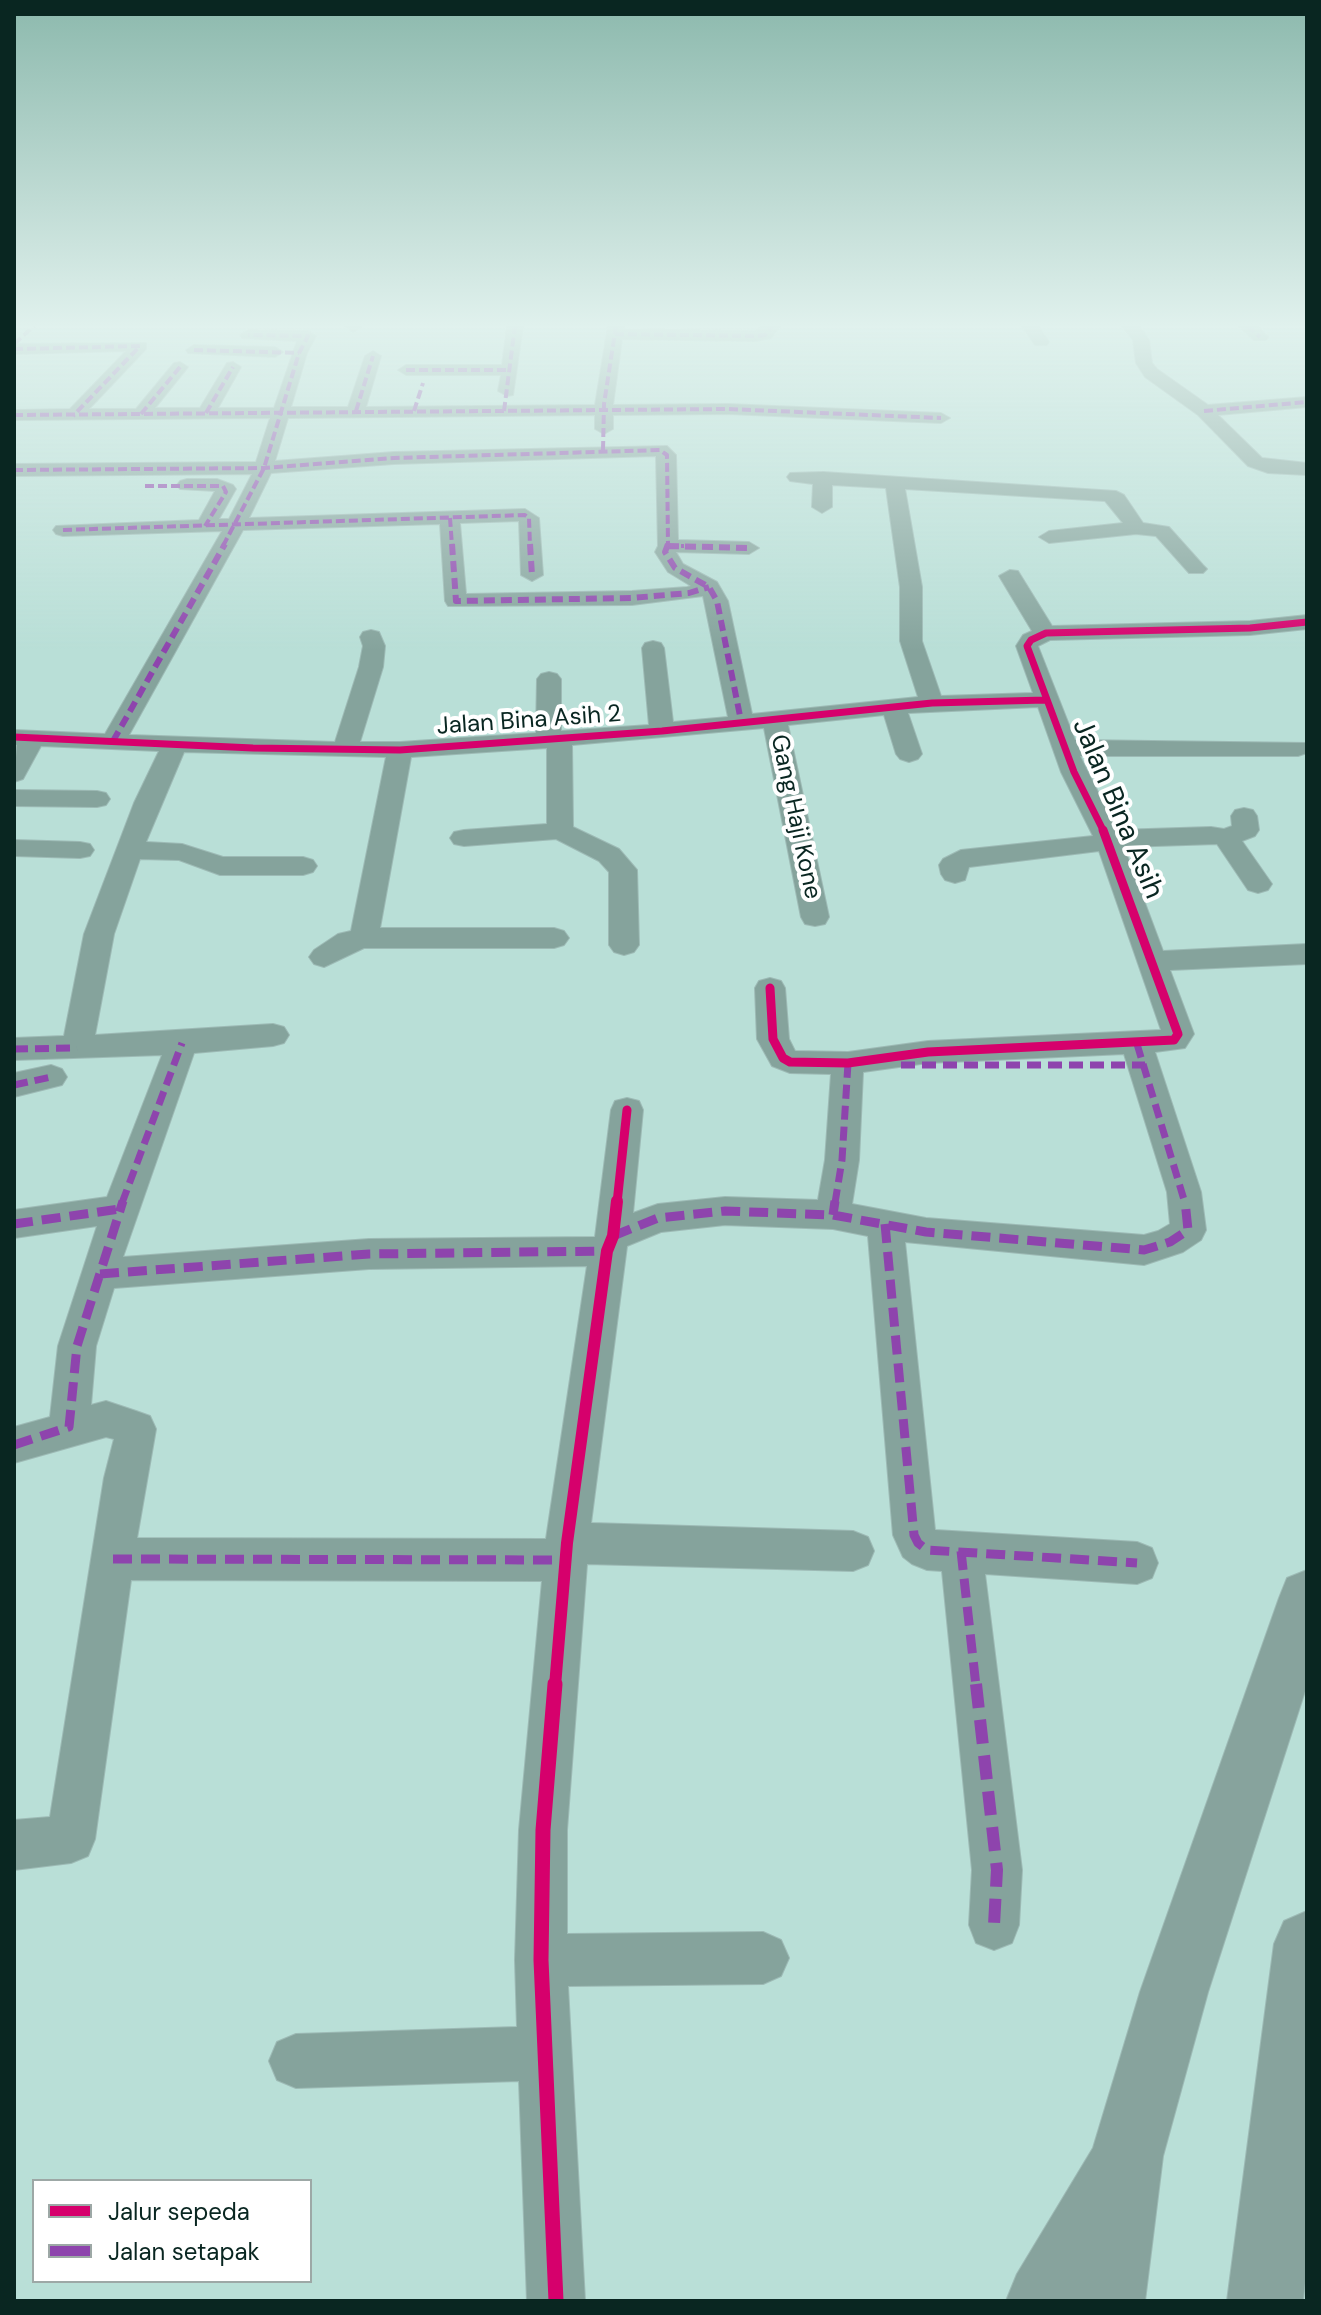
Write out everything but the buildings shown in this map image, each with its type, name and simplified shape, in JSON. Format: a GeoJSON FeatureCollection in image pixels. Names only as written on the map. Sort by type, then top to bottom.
{"type":"FeatureCollection","features":[{"type":"Feature","properties":{"kind":"highway"},"geometry":{"type":"LineString","coordinates":[[1107,2301],[1127,2156],[1174,1992],[1307,1598]]}},
{"type":"Feature","properties":{"kind":"highway"},"geometry":{"type":"LineString","coordinates":[[1265,2301],[1307,1944]]}},
{"type":"Feature","properties":{"kind":"highway"},"geometry":{"type":"LineString","coordinates":[[1044,2301],[1127,2156]]}},
{"type":"Feature","properties":{"kind":"street"},"geometry":{"type":"LineString","coordinates":[[113,741],[235,526],[264,468],[276,434]]}},
{"type":"Feature","properties":{"kind":"street"},"geometry":{"type":"LineString","coordinates":[[603,450],[604,434]]}},
{"type":"Feature","properties":{"kind":"street"},"geometry":{"type":"LineString","coordinates":[[1227,434],[1255,462],[1268,467],[1307,469]]}},
{"type":"Feature","properties":{"kind":"street"},"geometry":{"type":"LineString","coordinates":[[14,470],[264,468],[394,458],[654,449],[667,455],[668,546],[665,552],[668,560],[709,587],[717,601],[741,721]]}},
{"type":"Feature","properties":{"kind":"street"},"geometry":{"type":"LineString","coordinates":[[797,477],[1046,499],[1109,495],[1117,499],[1136,528]]}},
{"type":"Feature","properties":{"kind":"street"},"geometry":{"type":"LineString","coordinates":[[822,507],[823,478]]}},
{"type":"Feature","properties":{"kind":"street"},"geometry":{"type":"LineString","coordinates":[[895,484],[911,587],[911,641],[932,703]]}},
{"type":"Feature","properties":{"kind":"street"},"geometry":{"type":"LineString","coordinates":[[145,486],[223,486],[226,492],[205,526]]}},
{"type":"Feature","properties":{"kind":"street"},"geometry":{"type":"LineString","coordinates":[[63,530],[516,515],[529,518],[532,575]]}},
{"type":"Feature","properties":{"kind":"street"},"geometry":{"type":"LineString","coordinates":[[450,518],[456,601],[632,598],[689,593],[709,587]]}},
{"type":"Feature","properties":{"kind":"street"},"geometry":{"type":"LineString","coordinates":[[1049,537],[1136,528],[1162,531],[1196,569]]}},
{"type":"Feature","properties":{"kind":"street"},"geometry":{"type":"LineString","coordinates":[[668,546],[749,548]]}},
{"type":"Feature","properties":{"kind":"street"},"geometry":{"type":"LineString","coordinates":[[1010,576],[1034,620],[1046,633],[1250,628],[1307,622]]}},
{"type":"Feature","properties":{"kind":"street","name":"Jalan Bina Asih"},"geometry":{"type":"LineString","coordinates":[[770,988],[773,1039],[783,1058],[790,1062],[848,1063],[928,1052],[1141,1054],[1174,1040],[1178,1034],[1108,840],[1064,748],[1027,646],[1031,640],[1046,633]]}},
{"type":"Feature","properties":{"kind":"street"},"geometry":{"type":"LineString","coordinates":[[345,749],[374,657],[371,637]]}},
{"type":"Feature","properties":{"kind":"street"},"geometry":{"type":"LineString","coordinates":[[653,648],[662,731]]}},
{"type":"Feature","properties":{"kind":"street"},"geometry":{"type":"LineString","coordinates":[[549,679],[560,831]]}},
{"type":"Feature","properties":{"kind":"street","name":"Jalan Bina Asih 2"},"geometry":{"type":"LineString","coordinates":[[23,737],[400,750],[662,731],[932,703],[1045,700]]}},
{"type":"Feature","properties":{"kind":"street"},"geometry":{"type":"LineString","coordinates":[[894,707],[909,754]]}},
{"type":"Feature","properties":{"kind":"street","name":"Gang Haji Kone"},"geometry":{"type":"LineString","coordinates":[[774,718],[815,917]]}},
{"type":"Feature","properties":{"kind":"street"},"geometry":{"type":"LineString","coordinates":[[14,774],[23,737]]}},
{"type":"Feature","properties":{"kind":"street"},"geometry":{"type":"LineString","coordinates":[[77,1048],[99,934],[129,850],[175,744]]}},
{"type":"Feature","properties":{"kind":"street"},"geometry":{"type":"LineString","coordinates":[[1064,748],[1298,748]]}},
{"type":"Feature","properties":{"kind":"street"},"geometry":{"type":"LineString","coordinates":[[364,938],[400,750]]}},
{"type":"Feature","properties":{"kind":"street"},"geometry":{"type":"LineString","coordinates":[[14,798],[97,799]]}},
{"type":"Feature","properties":{"kind":"street"},"geometry":{"type":"LineString","coordinates":[[955,874],[953,865],[961,859],[1108,840],[1211,835],[1226,838],[1246,830],[1244,816]]}},
{"type":"Feature","properties":{"kind":"street"},"geometry":{"type":"LineString","coordinates":[[464,838],[560,831],[609,855],[623,870],[624,945]]}},
{"type":"Feature","properties":{"kind":"street"},"geometry":{"type":"LineString","coordinates":[[1226,838],[1258,884]]}},
{"type":"Feature","properties":{"kind":"street"},"geometry":{"type":"LineString","coordinates":[[14,848],[80,850]]}},
{"type":"Feature","properties":{"kind":"street"},"geometry":{"type":"LineString","coordinates":[[129,850],[182,852],[220,866],[303,866]]}},
{"type":"Feature","properties":{"kind":"street"},"geometry":{"type":"LineString","coordinates":[[324,957],[348,941],[364,938],[554,938]]}},
{"type":"Feature","properties":{"kind":"street"},"geometry":{"type":"LineString","coordinates":[[1153,961],[1307,954]]}},
{"type":"Feature","properties":{"kind":"street"},"geometry":{"type":"LineString","coordinates":[[14,1049],[182,1043],[273,1035]]}},
{"type":"Feature","properties":{"kind":"street"},"geometry":{"type":"LineString","coordinates":[[69,1427],[77,1346],[120,1209],[182,1043]]}},
{"type":"Feature","properties":{"kind":"street"},"geometry":{"type":"LineString","coordinates":[[100,1274],[369,1254],[610,1244],[658,1218],[700,1212],[833,1215],[926,1232],[1144,1250],[1170,1242],[1188,1230],[1184,1192],[1141,1054],[883,1065]]}},
{"type":"Feature","properties":{"kind":"street"},"geometry":{"type":"LineString","coordinates":[[833,1215],[842,1160],[848,1063]]}},
{"type":"Feature","properties":{"kind":"street"},"geometry":{"type":"LineString","coordinates":[[14,1085],[51,1077]]}},
{"type":"Feature","properties":{"kind":"street"},"geometry":{"type":"LineString","coordinates":[[556,2301],[541,1960],[543,1830],[566,1552],[627,1110]]}},
{"type":"Feature","properties":{"kind":"street"},"geometry":{"type":"LineString","coordinates":[[14,1224],[120,1209]]}},
{"type":"Feature","properties":{"kind":"street"},"geometry":{"type":"LineString","coordinates":[[885,1224],[914,1535],[927,1550],[1137,1563]]}},
{"type":"Feature","properties":{"kind":"street"},"geometry":{"type":"LineString","coordinates":[[14,1445],[106,1419],[136,1429],[71,1839],[14,1845]]}},
{"type":"Feature","properties":{"kind":"street"},"geometry":{"type":"LineString","coordinates":[[113,1559],[853,1551]]}},
{"type":"Feature","properties":{"kind":"street"},"geometry":{"type":"LineString","coordinates":[[961,1551],[997,1870],[994,1925]]}},
{"type":"Feature","properties":{"kind":"street"},"geometry":{"type":"LineString","coordinates":[[541,1960],[763,1958]]}},
{"type":"Feature","properties":{"kind":"street"},"geometry":{"type":"LineString","coordinates":[[296,2061],[545,2053]]}},
{"type":"Feature","properties":{"kind":"marked path"},"geometry":{"type":"LineString","coordinates":[[113,741],[235,526],[264,468],[274,434]]}},
{"type":"Feature","properties":{"kind":"marked path"},"geometry":{"type":"LineString","coordinates":[[603,434],[603,450]]}},
{"type":"Feature","properties":{"kind":"marked path"},"geometry":{"type":"LineString","coordinates":[[14,470],[264,468],[394,458],[660,450],[667,455],[668,546],[665,552],[675,568],[709,587],[717,601],[741,721]]}},
{"type":"Feature","properties":{"kind":"marked path"},"geometry":{"type":"LineString","coordinates":[[145,486],[223,486],[226,492],[205,526]]}},
{"type":"Feature","properties":{"kind":"marked path"},"geometry":{"type":"LineString","coordinates":[[63,530],[525,515],[529,518],[532,575]]}},
{"type":"Feature","properties":{"kind":"marked path"},"geometry":{"type":"LineString","coordinates":[[450,518],[456,601],[632,598],[689,593],[709,587]]}},
{"type":"Feature","properties":{"kind":"marked path"},"geometry":{"type":"LineString","coordinates":[[668,546],[749,548]]}},
{"type":"Feature","properties":{"kind":"marked path"},"geometry":{"type":"LineString","coordinates":[[14,1445],[69,1427],[77,1346],[120,1209],[182,1043]]}},
{"type":"Feature","properties":{"kind":"marked path"},"geometry":{"type":"LineString","coordinates":[[613,1236],[658,1218],[725,1211],[833,1215],[926,1232],[1144,1250],[1170,1242],[1188,1230],[1184,1192],[1137,1044]]}},
{"type":"Feature","properties":{"kind":"marked path"},"geometry":{"type":"LineString","coordinates":[[14,1049],[77,1048]]}},
{"type":"Feature","properties":{"kind":"marked path"},"geometry":{"type":"LineString","coordinates":[[833,1215],[842,1160],[848,1063]]}},
{"type":"Feature","properties":{"kind":"marked path"},"geometry":{"type":"LineString","coordinates":[[901,1065],[1145,1065]]}},
{"type":"Feature","properties":{"kind":"marked path"},"geometry":{"type":"LineString","coordinates":[[14,1085],[51,1077]]}},
{"type":"Feature","properties":{"kind":"marked path"},"geometry":{"type":"LineString","coordinates":[[14,1224],[120,1209]]}},
{"type":"Feature","properties":{"kind":"marked path"},"geometry":{"type":"LineString","coordinates":[[885,1224],[914,1535],[918,1543],[927,1550],[1137,1563]]}},
{"type":"Feature","properties":{"kind":"marked path"},"geometry":{"type":"LineString","coordinates":[[100,1274],[369,1254],[607,1251]]}},
{"type":"Feature","properties":{"kind":"marked path"},"geometry":{"type":"LineString","coordinates":[[961,1551],[997,1870],[994,1925]]}},
{"type":"Feature","properties":{"kind":"marked path"},"geometry":{"type":"LineString","coordinates":[[113,1559],[565,1560]]}},
{"type":"Feature","properties":{"kind":"cycle path"},"geometry":{"type":"LineString","coordinates":[[770,988],[773,1039],[783,1058],[790,1062],[848,1063],[928,1052],[1174,1040],[1178,1034],[1108,839],[1074,772],[1027,646],[1031,640],[1046,633],[1250,628],[1307,622]]}},
{"type":"Feature","properties":{"kind":"cycle path"},"geometry":{"type":"LineString","coordinates":[[14,737],[253,748],[400,750],[662,731],[932,703],[1045,700]]}},
{"type":"Feature","properties":{"kind":"cycle path"},"geometry":{"type":"LineString","coordinates":[[556,2301],[541,1960],[543,1830],[567,1543],[607,1251],[613,1236],[627,1110]]}}]}
